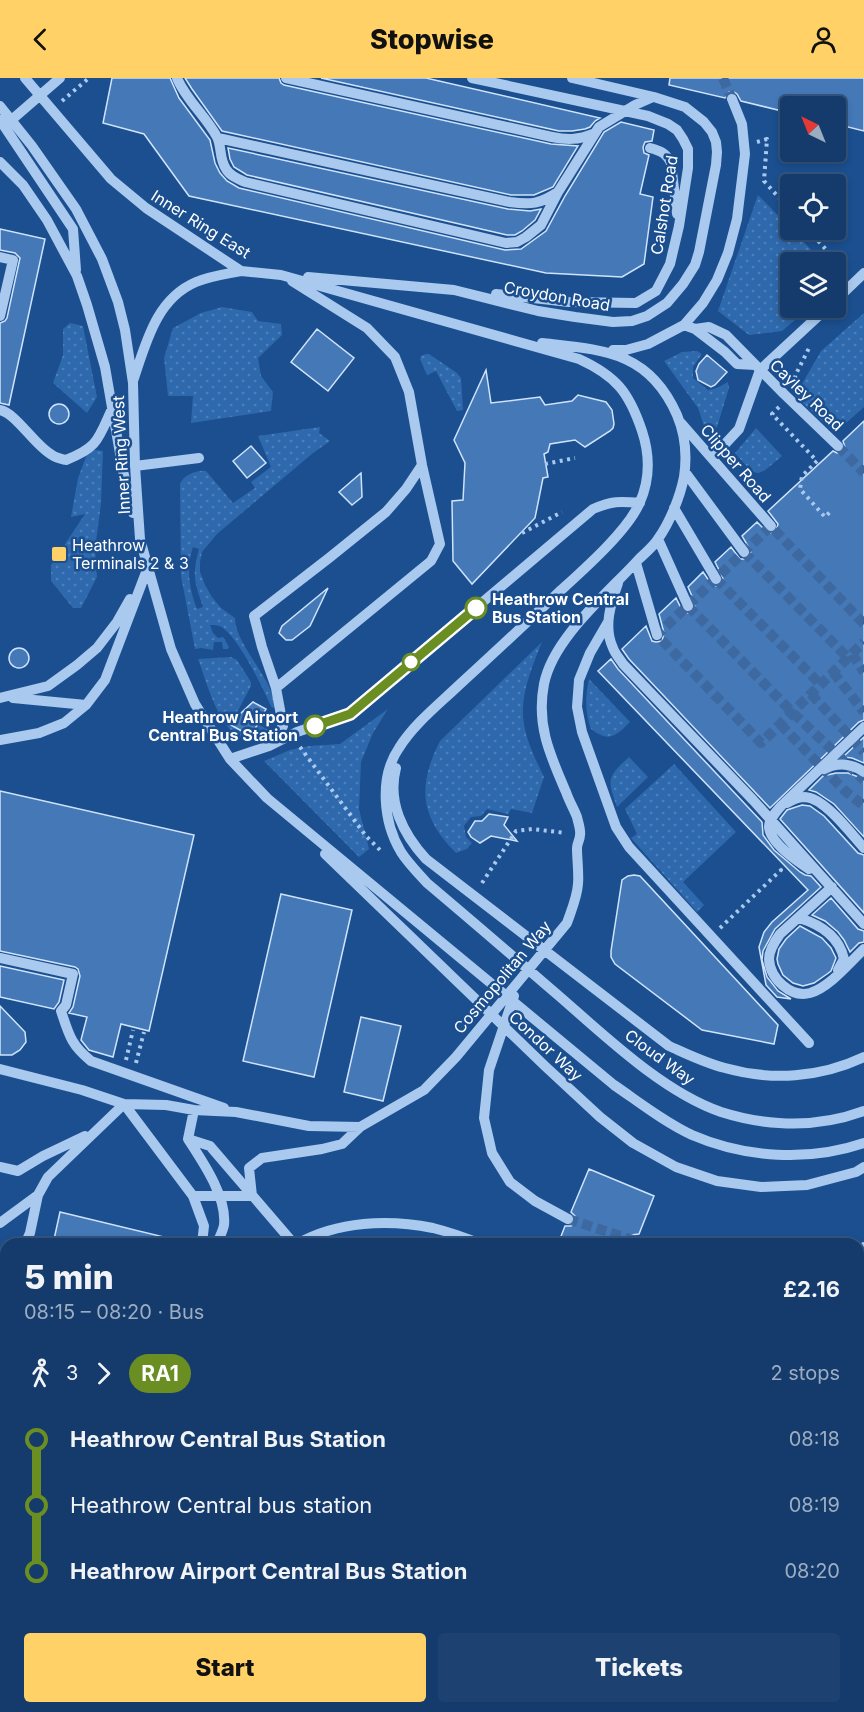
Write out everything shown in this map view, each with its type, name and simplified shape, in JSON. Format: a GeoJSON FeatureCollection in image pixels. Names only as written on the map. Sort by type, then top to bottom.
{"type":"FeatureCollection","features":[{"type":"Feature","properties":{"kind":"street","name":"Inner Ring East"},"geometry":{"type":"LineString","coordinates":[[25,78],[111,179],[126,193],[241,271],[281,275],[515,340]]}},
{"type":"Feature","properties":{"kind":"street"},"geometry":{"type":"LineString","coordinates":[[0,130],[60,78]]}},
{"type":"Feature","properties":{"kind":"street"},"geometry":{"type":"LineString","coordinates":[[177,78],[184,92],[218,138],[226,169],[245,183],[506,243],[517,242],[541,225],[558,192],[599,127],[642,101],[654,97]]}},
{"type":"Feature","properties":{"kind":"street"},"geometry":{"type":"LineString","coordinates":[[286,78],[552,137],[569,140],[581,139],[594,134]]}},
{"type":"Feature","properties":{"kind":"street","name":"Calshot Road"},"geometry":{"type":"LineString","coordinates":[[454,290],[569,302],[636,303],[656,291],[670,264],[688,168],[688,149],[677,130],[668,124],[648,116],[472,78]]}},
{"type":"Feature","properties":{"kind":"street","name":"Croydon Road"},"geometry":{"type":"LineString","coordinates":[[281,275],[454,290],[538,310],[613,322],[632,321],[647,316],[667,303],[684,284],[695,265],[699,252],[716,165],[716,142],[712,132],[696,115],[674,103],[572,78]]}},
{"type":"Feature","properties":{"kind":"street"},"geometry":{"type":"LineString","coordinates":[[597,349],[626,350],[690,327],[712,288],[728,253],[737,219],[745,154],[742,124],[732,99]]}},
{"type":"Feature","properties":{"kind":"street","name":"Inner Ring West"},"geometry":{"type":"LineString","coordinates":[[0,106],[33,146],[76,209],[102,259],[118,302],[133,383],[140,539],[175,658],[195,704],[230,759],[267,798]]}},
{"type":"Feature","properties":{"kind":"street"},"geometry":{"type":"LineString","coordinates":[[0,120],[73,229],[77,276]]}},
{"type":"Feature","properties":{"kind":"street"},"geometry":{"type":"LineString","coordinates":[[218,138],[510,202],[538,203],[558,192]]}},
{"type":"Feature","properties":{"kind":"street"},"geometry":{"type":"LineString","coordinates":[[651,148],[667,156],[670,163],[678,226]]}},
{"type":"Feature","properties":{"kind":"street"},"geometry":{"type":"LineString","coordinates":[[0,162],[23,185],[47,220],[77,276],[105,367],[123,471],[140,539]]}},
{"type":"Feature","properties":{"kind":"street"},"geometry":{"type":"LineString","coordinates":[[0,257],[13,260],[0,316]]}},
{"type":"Feature","properties":{"kind":"street","name":"Inner Ring West"},"geometry":{"type":"LineString","coordinates":[[133,383],[155,322],[173,296],[183,288],[205,278],[241,271]]}},
{"type":"Feature","properties":{"kind":"street"},"geometry":{"type":"LineString","coordinates":[[846,290],[864,273]]}},
{"type":"Feature","properties":{"kind":"street"},"geometry":{"type":"LineString","coordinates":[[276,688],[431,561],[440,544],[422,465],[409,392],[395,357],[367,328],[281,275]]}},
{"type":"Feature","properties":{"kind":"street"},"geometry":{"type":"LineString","coordinates":[[712,458],[739,429],[758,368],[816,318]]}},
{"type":"Feature","properties":{"kind":"street","name":"Cayley Road"},"geometry":{"type":"LineString","coordinates":[[690,327],[709,327],[726,335],[838,446]]}},
{"type":"Feature","properties":{"kind":"street"},"geometry":{"type":"LineString","coordinates":[[515,340],[579,359],[601,369],[618,384],[631,402],[646,444],[647,482],[640,503],[627,523],[579,573],[435,708],[412,735],[401,752],[395,770],[395,804],[403,829],[413,845],[440,871],[669,1046],[694,1057],[761,1076],[792,1077],[823,1071],[864,1058]]}},
{"type":"Feature","properties":{"kind":"street","name":"Cosmopolitan Way"},"geometry":{"type":"LineString","coordinates":[[252,1196],[249,1168],[262,1158],[342,1144],[360,1127],[424,1090],[456,1057],[567,923],[575,901],[578,884],[577,845],[581,834],[575,812],[543,735],[542,693],[547,672],[557,650],[575,627],[658,539],[681,491],[686,450],[679,420],[670,399],[655,379],[634,363],[597,349],[515,340]]}},
{"type":"Feature","properties":{"kind":"street"},"geometry":{"type":"LineString","coordinates":[[0,410],[7,412],[31,438],[51,455],[66,460],[83,454],[99,439],[111,410]]}},
{"type":"Feature","properties":{"kind":"street","name":"Clipper Road"},"geometry":{"type":"LineString","coordinates":[[679,420],[771,526]]}},
{"type":"Feature","properties":{"kind":"street"},"geometry":{"type":"LineString","coordinates":[[135,466],[199,458]]}},
{"type":"Feature","properties":{"kind":"street"},"geometry":{"type":"LineString","coordinates":[[269,746],[283,726],[276,688],[261,647],[254,616],[386,512],[406,489],[422,465]]}},
{"type":"Feature","properties":{"kind":"street"},"geometry":{"type":"LineString","coordinates":[[685,472],[744,552]]}},
{"type":"Feature","properties":{"kind":"street"},"geometry":{"type":"LineString","coordinates":[[230,759],[350,714],[592,509],[608,502],[640,503]]}},
{"type":"Feature","properties":{"kind":"street"},"geometry":{"type":"LineString","coordinates":[[674,508],[716,579]]}},
{"type":"Feature","properties":{"kind":"street"},"geometry":{"type":"LineString","coordinates":[[658,539],[688,606]]}},
{"type":"Feature","properties":{"kind":"street"},"geometry":{"type":"LineString","coordinates":[[636,563],[657,635]]}},
{"type":"Feature","properties":{"kind":"street"},"geometry":{"type":"LineString","coordinates":[[2,698],[48,686],[97,648],[117,622],[148,567]]}},
{"type":"Feature","properties":{"kind":"street"},"geometry":{"type":"LineString","coordinates":[[0,740],[39,733],[64,723],[86,705],[105,680],[148,567]]}},
{"type":"Feature","properties":{"kind":"street"},"geometry":{"type":"LineString","coordinates":[[620,580],[609,610],[608,622],[613,649],[623,664],[753,800],[864,924]]}},
{"type":"Feature","properties":{"kind":"street"},"geometry":{"type":"LineString","coordinates":[[608,622],[590,653],[579,680],[577,707],[582,732],[616,827],[628,847],[809,1043]]}},
{"type":"Feature","properties":{"kind":"street"},"geometry":{"type":"LineString","coordinates":[[2,698],[86,705]]}},
{"type":"Feature","properties":{"kind":"street","name":"Cloud Way"},"geometry":{"type":"LineString","coordinates":[[435,708],[397,749],[386,782],[386,807],[391,831],[400,851],[413,869],[595,1028],[645,1068],[698,1102],[720,1112],[742,1118],[795,1124],[824,1122],[864,1111]]}},
{"type":"Feature","properties":{"kind":"street"},"geometry":{"type":"LineString","coordinates":[[864,727],[781,806],[772,817],[770,827],[773,837],[788,854],[841,893],[864,918]]}},
{"type":"Feature","properties":{"kind":"street"},"geometry":{"type":"LineString","coordinates":[[818,771],[831,765],[843,764],[856,766],[864,772]]}},
{"type":"Feature","properties":{"kind":"street"},"geometry":{"type":"LineString","coordinates":[[781,806],[805,797],[816,800],[826,807],[864,848]]}},
{"type":"Feature","properties":{"kind":"street"},"geometry":{"type":"LineString","coordinates":[[267,798],[614,1084],[673,1124],[692,1134],[750,1152],[789,1156],[820,1154],[864,1143]]}},
{"type":"Feature","properties":{"kind":"street","name":"Condor Way"},"geometry":{"type":"LineString","coordinates":[[267,798],[546,1067],[600,1117],[633,1143],[676,1167],[717,1180],[761,1187],[807,1185],[856,1172],[864,1167]]}},
{"type":"Feature","properties":{"kind":"street"},"geometry":{"type":"LineString","coordinates":[[832,887],[780,934],[771,949],[769,959],[775,977],[788,989],[805,994],[821,988],[833,979],[864,949]]}},
{"type":"Feature","properties":{"kind":"street"},"geometry":{"type":"LineString","coordinates":[[799,918],[813,922],[823,929],[842,950],[844,959],[833,979]]}},
{"type":"Feature","properties":{"kind":"street"},"geometry":{"type":"LineString","coordinates":[[0,958],[73,974],[66,1005],[61,1011],[77,1049],[91,1061],[236,1112]]}},
{"type":"Feature","properties":{"kind":"street"},"geometry":{"type":"LineString","coordinates":[[520,979],[489,1070],[484,1118],[492,1153],[510,1182],[535,1201],[568,1219]]}},
{"type":"Feature","properties":{"kind":"street"},"geometry":{"type":"LineString","coordinates":[[0,1069],[82,1090],[124,1104],[166,1105],[194,1110],[236,1112],[309,1126],[360,1127]]}},
{"type":"Feature","properties":{"kind":"street"},"geometry":{"type":"LineString","coordinates":[[27,1238],[38,1195],[48,1177],[124,1104]]}},
{"type":"Feature","properties":{"kind":"street"},"geometry":{"type":"LineString","coordinates":[[124,1104],[193,1196],[204,1226],[203,1238]]}},
{"type":"Feature","properties":{"kind":"street"},"geometry":{"type":"LineString","coordinates":[[194,1110],[188,1139],[205,1166],[220,1197],[224,1226],[220,1238]]}},
{"type":"Feature","properties":{"kind":"street"},"geometry":{"type":"LineString","coordinates":[[0,1167],[18,1171],[93,1132]]}},
{"type":"Feature","properties":{"kind":"street"},"geometry":{"type":"LineString","coordinates":[[188,1139],[210,1146],[291,1238]]}},
{"type":"Feature","properties":{"kind":"street"},"geometry":{"type":"LineString","coordinates":[[0,1223],[38,1195]]}},
{"type":"Feature","properties":{"kind":"street"},"geometry":{"type":"LineString","coordinates":[[31,1238],[38,1195]]}},
{"type":"Feature","properties":{"kind":"street"},"geometry":{"type":"LineString","coordinates":[[193,1196],[252,1196]]}},
{"type":"Feature","properties":{"kind":"street"},"geometry":{"type":"LineString","coordinates":[[307,1238],[330,1230],[358,1225],[393,1223],[434,1228],[464,1238]]}},
{"type":"Feature","properties":{"kind":"path"},"geometry":{"type":"LineString","coordinates":[[744,145],[767,139],[764,181],[780,199]]}},
{"type":"Feature","properties":{"kind":"path"},"geometry":{"type":"LineString","coordinates":[[818,240],[829,252]]}},
{"type":"Feature","properties":{"kind":"path"},"geometry":{"type":"LineString","coordinates":[[545,464],[574,458]]}},
{"type":"Feature","properties":{"kind":"path"},"geometry":{"type":"LineString","coordinates":[[522,533],[564,512]]}},
{"type":"Feature","properties":{"kind":"path"},"geometry":{"type":"LineString","coordinates":[[516,831],[531,829],[581,834]]}},
{"type":"Feature","properties":{"kind":"path"},"geometry":{"type":"LineString","coordinates":[[704,929],[712,921],[719,929],[781,870],[777,866]]}},
{"type":"Feature","properties":{"kind":"path"},"geometry":{"type":"LineString","coordinates":[[128,1074],[133,1030]]}},
{"type":"Feature","properties":{"kind":"path"},"geometry":{"type":"LineString","coordinates":[[128,1074],[144,1032]]}},
{"type":"Feature","properties":{"kind":"shaded area"},"geometry":{"type":"Polygon","coordinates":[[[758,195],[780,218],[780,240],[802,240],[813,252],[780,252],[780,318],[797,318],[782,331],[749,335],[718,311],[758,195]]]}},
{"type":"Feature","properties":{"kind":"shaded area"},"geometry":{"type":"Polygon","coordinates":[[[222,307],[252,312],[258,321],[281,324],[282,335],[258,358],[261,376],[273,392],[271,411],[191,423],[193,396],[168,396],[164,358],[173,328],[201,313],[222,307]]]}},
{"type":"Feature","properties":{"kind":"shaded area"},"geometry":{"type":"Polygon","coordinates":[[[864,313],[864,407],[835,433],[795,396],[821,351],[864,313]]]}},
{"type":"Feature","properties":{"kind":"shaded area"},"geometry":{"type":"Polygon","coordinates":[[[70,323],[83,326],[97,397],[87,413],[53,383],[63,355],[63,329],[70,323]]]}},
{"type":"Feature","properties":{"kind":"shaded area"},"geometry":{"type":"Polygon","coordinates":[[[697,351],[702,354],[693,367],[693,378],[708,390],[728,382],[729,388],[717,427],[711,430],[705,429],[698,408],[664,361],[682,352],[697,351]]]}},
{"type":"Feature","properties":{"kind":"shaded area"},"geometry":{"type":"Polygon","coordinates":[[[426,354],[457,373],[461,378],[463,410],[457,411],[436,371],[427,375],[420,359],[426,354]]]}},
{"type":"Feature","properties":{"kind":"shaded area"},"geometry":{"type":"Polygon","coordinates":[[[320,427],[319,433],[330,441],[217,534],[202,552],[200,572],[205,585],[221,608],[235,618],[242,642],[271,690],[275,707],[272,708],[244,654],[223,628],[210,625],[218,638],[223,637],[228,649],[223,649],[222,642],[214,642],[213,650],[195,649],[181,576],[180,484],[191,474],[206,471],[233,503],[255,488],[251,482],[271,467],[258,436],[320,427]],[[193,547],[189,571],[190,586],[197,609],[203,607],[195,578],[199,549],[193,547]]]}},
{"type":"Feature","properties":{"kind":"shaded area"},"geometry":{"type":"Polygon","coordinates":[[[756,428],[782,456],[757,473],[748,468],[735,453],[756,428]]]}},
{"type":"Feature","properties":{"kind":"shaded area"},"geometry":{"type":"Polygon","coordinates":[[[89,449],[103,451],[101,504],[95,549],[97,577],[81,608],[73,608],[51,581],[51,565],[85,514],[71,517],[78,478],[89,449]]]}},
{"type":"Feature","properties":{"kind":"shaded area"},"geometry":{"type":"Polygon","coordinates":[[[542,642],[527,682],[523,703],[527,738],[544,777],[532,813],[511,809],[508,814],[487,809],[481,816],[471,817],[464,826],[466,837],[472,843],[467,849],[456,853],[435,827],[429,814],[425,787],[433,757],[440,741],[542,642]]]}},
{"type":"Feature","properties":{"kind":"shaded area"},"geometry":{"type":"Polygon","coordinates":[[[231,657],[237,660],[251,682],[232,722],[252,733],[258,724],[271,731],[256,739],[243,738],[231,731],[222,719],[198,659],[231,657]]]}},
{"type":"Feature","properties":{"kind":"shaded area"},"geometry":{"type":"Polygon","coordinates":[[[589,679],[630,722],[612,736],[603,736],[591,729],[586,704],[589,679]]]}},
{"type":"Feature","properties":{"kind":"shaded area"},"geometry":{"type":"Polygon","coordinates":[[[388,709],[373,733],[361,762],[359,809],[369,849],[359,857],[264,761],[290,750],[340,744],[388,709]]]}},
{"type":"Feature","properties":{"kind":"shaded area"},"geometry":{"type":"Polygon","coordinates":[[[629,757],[648,777],[617,807],[611,779],[616,769],[629,757]]]}},
{"type":"Feature","properties":{"kind":"shaded area"},"geometry":{"type":"Polygon","coordinates":[[[674,764],[736,832],[683,882],[704,905],[697,912],[631,838],[637,834],[625,809],[674,764]]]}},
{"type":"Feature","properties":{"kind":"building"},"geometry":{"type":"Polygon","coordinates":[[[112,78],[170,78],[179,98],[210,140],[215,163],[220,173],[227,181],[239,188],[505,250],[521,249],[546,231],[604,132],[621,122],[654,130],[652,141],[645,142],[643,147],[644,153],[649,155],[640,194],[653,197],[644,264],[622,277],[546,273],[189,196],[144,134],[103,123],[112,78]]]}},
{"type":"Feature","properties":{"kind":"building"},"geometry":{"type":"Polygon","coordinates":[[[185,78],[279,78],[284,85],[551,144],[578,146],[553,187],[534,195],[511,195],[222,131],[185,78]]]}},
{"type":"Feature","properties":{"kind":"building"},"geometry":{"type":"Polygon","coordinates":[[[321,78],[426,78],[600,118],[585,129],[559,131],[321,78]]]}},
{"type":"Feature","properties":{"kind":"building"},"geometry":{"type":"Polygon","coordinates":[[[670,78],[864,78],[864,131],[846,126],[846,96],[780,96],[780,111],[741,101],[734,92],[729,92],[725,98],[669,85],[670,78]]]}},
{"type":"Feature","properties":{"kind":"building"},"geometry":{"type":"Polygon","coordinates":[[[228,148],[508,209],[530,211],[541,209],[535,220],[522,231],[515,235],[507,235],[247,175],[234,167],[228,148]]]}},
{"type":"Feature","properties":{"kind":"building"},"geometry":{"type":"Polygon","coordinates":[[[0,229],[45,239],[9,405],[0,403],[0,323],[7,318],[20,258],[15,253],[0,250],[0,229]]]}},
{"type":"Feature","properties":{"kind":"building"},"geometry":{"type":"Polygon","coordinates":[[[317,329],[354,358],[328,391],[291,362],[317,329]]]}},
{"type":"Feature","properties":{"kind":"building"},"geometry":{"type":"Polygon","coordinates":[[[707,355],[727,372],[711,387],[698,380],[696,371],[707,355]]]}},
{"type":"Feature","properties":{"kind":"building"},"geometry":{"type":"Polygon","coordinates":[[[486,370],[491,403],[540,397],[545,405],[572,401],[578,395],[606,402],[612,410],[614,424],[610,431],[585,447],[575,440],[550,444],[548,452],[544,454],[548,477],[543,478],[535,518],[472,584],[453,561],[452,501],[463,500],[465,463],[454,440],[486,370]]]}},
{"type":"Feature","properties":{"kind":"building"},"geometry":{"type":"Polygon","coordinates":[[[59,404],[66,407],[69,414],[66,421],[59,424],[52,421],[49,414],[52,407],[59,404]]]}},
{"type":"Feature","properties":{"kind":"building"},"geometry":{"type":"Polygon","coordinates":[[[864,421],[864,720],[859,722],[770,808],[622,649],[646,626],[652,641],[662,641],[664,633],[659,614],[676,598],[683,612],[694,611],[695,603],[688,587],[703,572],[712,585],[720,585],[723,578],[715,562],[731,547],[740,559],[749,558],[751,551],[742,536],[757,522],[768,533],[776,531],[778,524],[768,511],[833,451],[843,452],[845,447],[843,441],[864,421]]]}},
{"type":"Feature","properties":{"kind":"building"},"geometry":{"type":"Polygon","coordinates":[[[251,446],[266,463],[247,478],[233,461],[251,446]]]}},
{"type":"Feature","properties":{"kind":"building"},"geometry":{"type":"Polygon","coordinates":[[[361,473],[362,497],[352,505],[339,492],[361,473]]]}},
{"type":"Feature","properties":{"kind":"building"},"geometry":{"type":"Polygon","coordinates":[[[328,588],[310,626],[292,640],[286,640],[279,633],[282,626],[328,588]]]}},
{"type":"Feature","properties":{"kind":"building"},"geometry":{"type":"Polygon","coordinates":[[[19,648],[26,651],[29,658],[26,665],[19,668],[12,665],[9,658],[12,651],[19,648]]]}},
{"type":"Feature","properties":{"kind":"building"},"geometry":{"type":"Polygon","coordinates":[[[611,659],[762,822],[763,835],[774,850],[800,872],[811,876],[821,887],[775,929],[763,951],[762,960],[767,977],[778,991],[791,999],[777,997],[766,985],[759,947],[764,932],[772,922],[808,890],[598,671],[611,659]]]}},
{"type":"Feature","properties":{"kind":"building"},"geometry":{"type":"Polygon","coordinates":[[[253,702],[266,709],[251,736],[229,724],[253,702]]]}},
{"type":"Feature","properties":{"kind":"building"},"geometry":{"type":"Polygon","coordinates":[[[864,737],[864,763],[843,757],[864,737]]]}},
{"type":"Feature","properties":{"kind":"building"},"geometry":{"type":"Polygon","coordinates":[[[848,773],[864,779],[864,837],[834,804],[809,790],[823,776],[848,773]]]}},
{"type":"Feature","properties":{"kind":"building"},"geometry":{"type":"Polygon","coordinates":[[[0,791],[194,835],[149,1031],[121,1024],[113,1057],[89,1050],[81,1040],[87,1017],[69,1013],[73,1007],[80,976],[78,969],[0,951],[0,791]]]}},
{"type":"Feature","properties":{"kind":"building"},"geometry":{"type":"Polygon","coordinates":[[[802,805],[810,806],[824,816],[858,853],[864,855],[864,913],[780,819],[787,810],[802,805]]]}},
{"type":"Feature","properties":{"kind":"building"},"geometry":{"type":"Polygon","coordinates":[[[489,814],[508,817],[504,825],[517,841],[491,836],[480,843],[471,837],[468,832],[475,821],[482,821],[489,814]]]}},
{"type":"Feature","properties":{"kind":"building"},"geometry":{"type":"Polygon","coordinates":[[[634,875],[640,876],[778,1025],[774,1044],[702,1030],[615,964],[611,951],[622,880],[634,875]]]}},
{"type":"Feature","properties":{"kind":"building"},"geometry":{"type":"Polygon","coordinates":[[[281,894],[352,910],[314,1077],[243,1061],[281,894]]]}},
{"type":"Feature","properties":{"kind":"building"},"geometry":{"type":"Polygon","coordinates":[[[831,898],[858,929],[864,931],[864,942],[859,943],[850,952],[838,932],[825,921],[812,915],[831,898]]]}},
{"type":"Feature","properties":{"kind":"building"},"geometry":{"type":"Polygon","coordinates":[[[800,926],[822,938],[836,958],[831,971],[814,983],[803,986],[793,983],[783,975],[777,959],[779,949],[800,926]]]}},
{"type":"Feature","properties":{"kind":"building"},"geometry":{"type":"Polygon","coordinates":[[[0,966],[64,980],[59,1002],[54,1009],[0,997],[0,966]]]}},
{"type":"Feature","properties":{"kind":"building"},"geometry":{"type":"Polygon","coordinates":[[[0,1006],[25,1032],[26,1042],[12,1055],[0,1055],[0,1006]]]}},
{"type":"Feature","properties":{"kind":"building"},"geometry":{"type":"Polygon","coordinates":[[[361,1017],[401,1026],[383,1101],[344,1092],[361,1017]]]}},
{"type":"Feature","properties":{"kind":"building"},"geometry":{"type":"Polygon","coordinates":[[[589,1169],[654,1196],[639,1234],[631,1235],[630,1238],[560,1238],[565,1226],[571,1226],[575,1222],[575,1216],[571,1212],[589,1169]]]}},
{"type":"Feature","properties":{"kind":"building"},"geometry":{"type":"Polygon","coordinates":[[[60,1212],[164,1237],[164,1238],[54,1238],[60,1212]]]}},
{"type":"Feature","properties":{"kind":"tunnel"},"geometry":{"type":"LineString","coordinates":[[723,78],[732,99]]}},
{"type":"Feature","properties":{"kind":"tunnel"},"geometry":{"type":"LineString","coordinates":[[838,446],[864,473]]}},
{"type":"Feature","properties":{"kind":"tunnel"},"geometry":{"type":"LineString","coordinates":[[864,624],[771,526],[657,635],[761,743],[864,642]]}},
{"type":"Feature","properties":{"kind":"tunnel"},"geometry":{"type":"LineString","coordinates":[[744,552],[848,658]]}},
{"type":"Feature","properties":{"kind":"tunnel"},"geometry":{"type":"LineString","coordinates":[[716,579],[821,685]]}},
{"type":"Feature","properties":{"kind":"tunnel"},"geometry":{"type":"LineString","coordinates":[[688,606],[792,712],[864,780]]}},
{"type":"Feature","properties":{"kind":"tunnel"},"geometry":{"type":"LineString","coordinates":[[852,654],[864,672]]}},
{"type":"Feature","properties":{"kind":"tunnel"},"geometry":{"type":"LineString","coordinates":[[833,672],[864,712]]}},
{"type":"Feature","properties":{"kind":"tunnel"},"geometry":{"type":"LineString","coordinates":[[811,694],[864,752]]}},
{"type":"Feature","properties":{"kind":"tunnel"},"geometry":{"type":"LineString","coordinates":[[780,724],[844,790],[864,806]]}},
{"type":"Feature","properties":{"kind":"tunnel"},"geometry":{"type":"LineString","coordinates":[[568,1219],[627,1238]]}},
{"type":"Feature","properties":{"kind":"bus line","name":"RA1"},"geometry":{"type":"LineString","coordinates":[[315,726],[350,714],[476,608]]}},
{"type":"Feature","properties":{"kind":"place","name":"Heathrow Terminals 2 & 3"},"geometry":{"type":"Point","coordinates":[59,554]}},
{"type":"Feature","properties":{"kind":"place","name":"Heathrow Central Bus Station"},"geometry":{"type":"Point","coordinates":[476,608]}},
{"type":"Feature","properties":{"kind":"place","name":"Heathrow Airport Central Bus Station"},"geometry":{"type":"Point","coordinates":[315,726]}}]}
